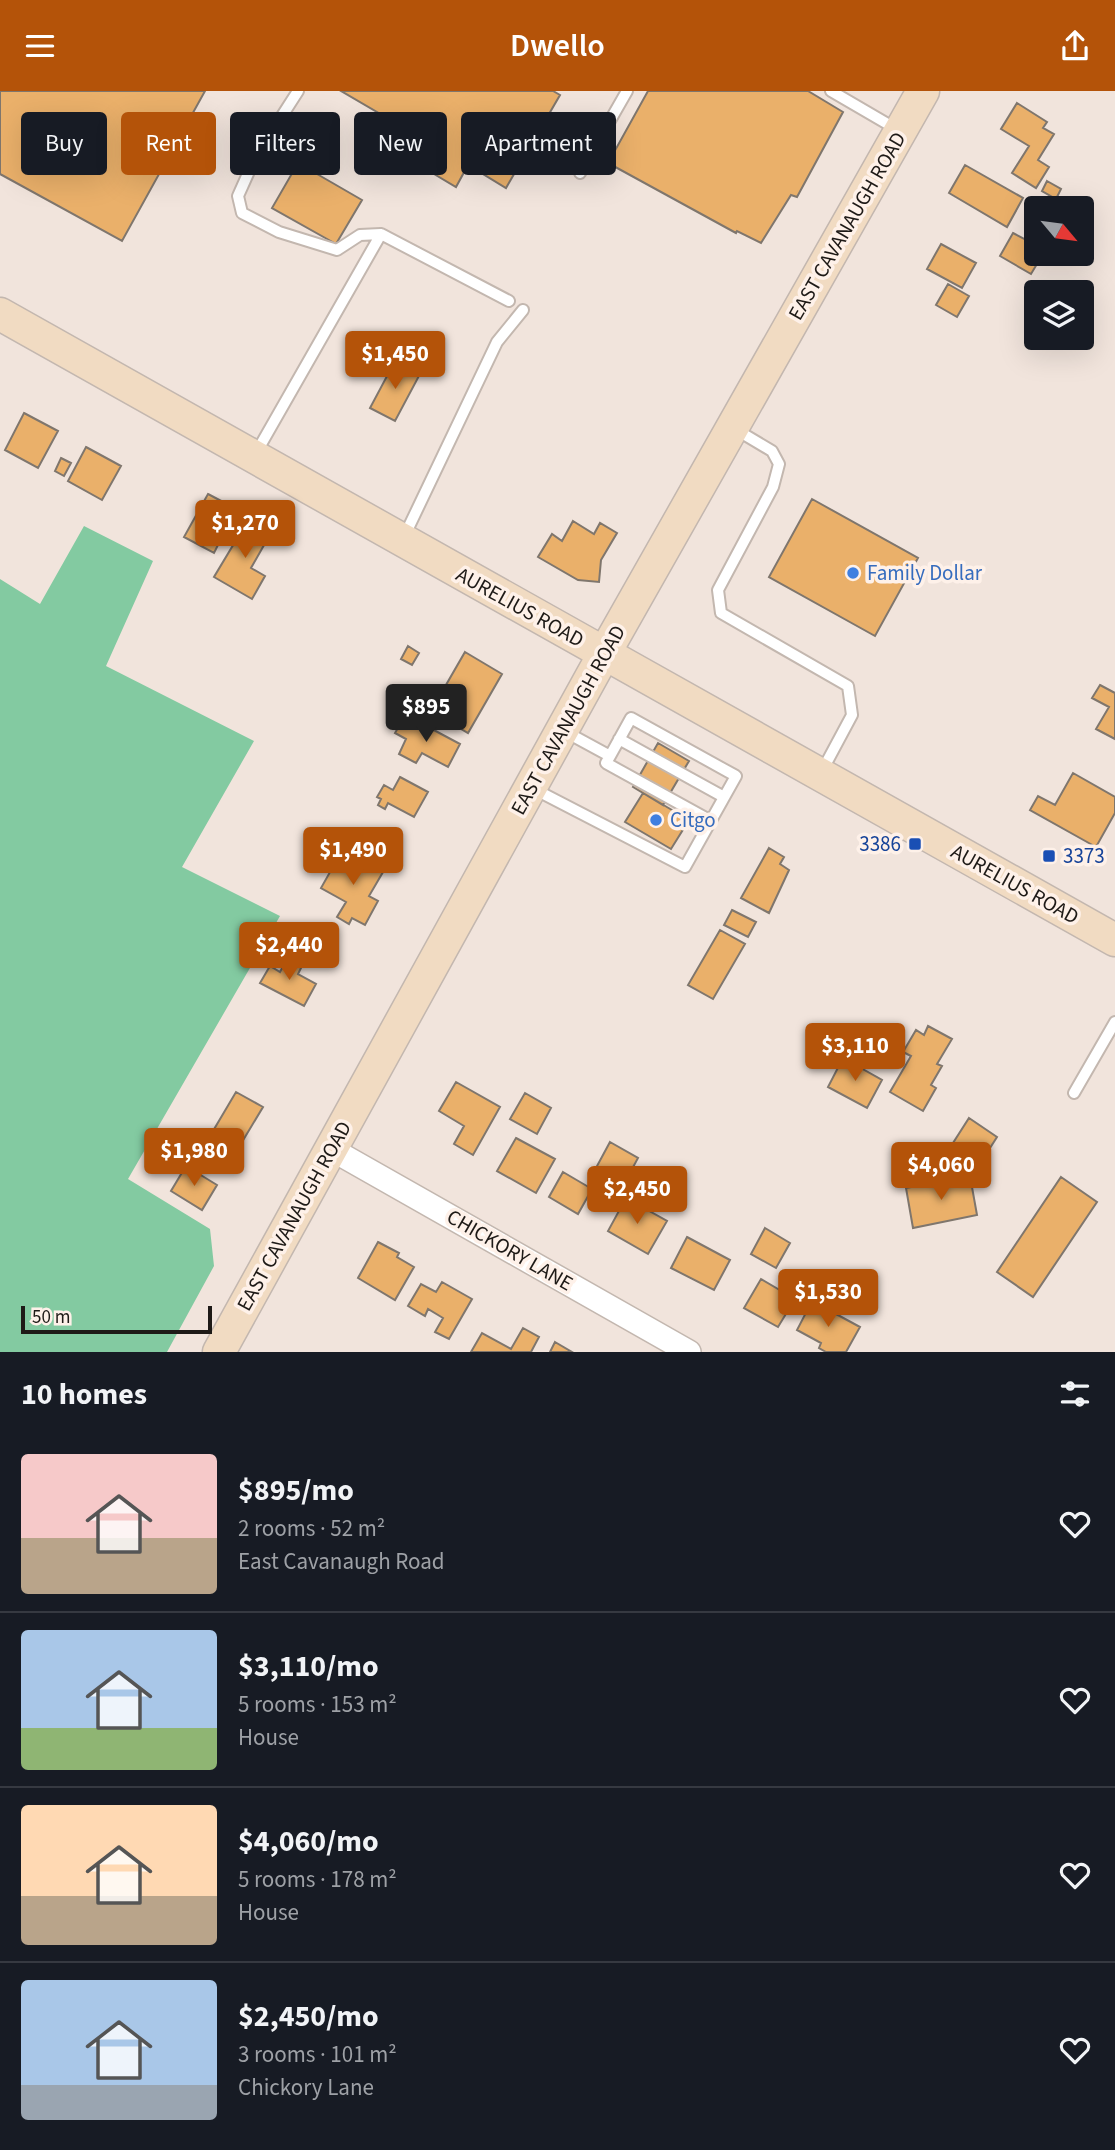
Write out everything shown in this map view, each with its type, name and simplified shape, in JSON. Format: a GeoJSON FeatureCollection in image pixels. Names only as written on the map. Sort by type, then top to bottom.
{"type":"FeatureCollection","features":[{"type":"Feature","properties":{"kind":"street","name":"EAST CAVANAUGH ROAD"},"geometry":{"type":"LineString","coordinates":[[219,1352],[604,654],[923,91]]}},
{"type":"Feature","properties":{"kind":"street","name":"AURELIUS ROAD"},"geometry":{"type":"LineString","coordinates":[[0,314],[1115,940]]}},
{"type":"Feature","properties":{"kind":"street","name":"CHICKORY LANE"},"geometry":{"type":"LineString","coordinates":[[331,1149],[690,1352]]}},
{"type":"Feature","properties":{"kind":"lane"},"geometry":{"type":"LineString","coordinates":[[298,91],[255,158],[238,196],[242,213],[279,232],[337,250],[360,236],[381,234],[509,301]]}},
{"type":"Feature","properties":{"kind":"lane"},"geometry":{"type":"LineString","coordinates":[[616,112],[628,91]]}},
{"type":"Feature","properties":{"kind":"lane"},"geometry":{"type":"LineString","coordinates":[[831,91],[900,132]]}},
{"type":"Feature","properties":{"kind":"lane"},"geometry":{"type":"LineString","coordinates":[[254,457],[381,234]]}},
{"type":"Feature","properties":{"kind":"lane"},"geometry":{"type":"LineString","coordinates":[[402,540],[497,342],[523,310]]}},
{"type":"Feature","properties":{"kind":"lane"},"geometry":{"type":"LineString","coordinates":[[733,428],[772,450],[779,464],[773,487],[718,590],[722,613],[848,685],[852,715],[820,775]]}},
{"type":"Feature","properties":{"kind":"lane"},"geometry":{"type":"LineString","coordinates":[[530,787],[685,867],[711,821],[724,797],[736,776],[631,718],[606,763],[711,821]]}},
{"type":"Feature","properties":{"kind":"lane"},"geometry":{"type":"LineString","coordinates":[[562,730],[610,755]]}},
{"type":"Feature","properties":{"kind":"lane"},"geometry":{"type":"LineString","coordinates":[[619,739],[724,797]]}},
{"type":"Feature","properties":{"kind":"lane"},"geometry":{"type":"LineString","coordinates":[[1074,1093],[1115,1021]]}},
{"type":"Feature","properties":{"kind":"green space"},"geometry":{"type":"Polygon","coordinates":[[[84,526],[153,561],[106,666],[254,741],[182,867],[280,916],[128,1179],[210,1229],[214,1266],[167,1352],[0,1352],[0,579],[40,604],[84,526]]]}},
{"type":"Feature","properties":{"kind":"building"},"geometry":{"type":"Polygon","coordinates":[[[0,91],[205,91],[193,112],[121,112],[121,175],[159,175],[122,241],[0,174],[0,91]]]}},
{"type":"Feature","properties":{"kind":"building"},"geometry":{"type":"Polygon","coordinates":[[[341,91],[553,91],[560,95],[550,112],[461,112],[463,175],[456,187],[436,175],[447,175],[447,112],[377,112],[341,91]]]}},
{"type":"Feature","properties":{"kind":"building"},"geometry":{"type":"Polygon","coordinates":[[[648,91],[808,91],[843,112],[797,197],[791,195],[761,243],[737,231],[736,233],[616,167],[616,149],[648,91]]]}},
{"type":"Feature","properties":{"kind":"building"},"geometry":{"type":"Polygon","coordinates":[[[1017,103],[1047,122],[1043,128],[1054,134],[1038,160],[1049,167],[1036,188],[1012,173],[1029,146],[1001,129],[1017,103]]]}},
{"type":"Feature","properties":{"kind":"building"},"geometry":{"type":"Polygon","coordinates":[[[965,165],[1023,198],[1007,227],[949,193],[965,165]]]}},
{"type":"Feature","properties":{"kind":"building"},"geometry":{"type":"Polygon","coordinates":[[[291,175],[319,175],[362,200],[336,244],[272,208],[291,175]]]}},
{"type":"Feature","properties":{"kind":"building"},"geometry":{"type":"Polygon","coordinates":[[[485,175],[514,175],[506,188],[485,175]]]}},
{"type":"Feature","properties":{"kind":"building"},"geometry":{"type":"Polygon","coordinates":[[[1047,181],[1061,189],[1058,196],[1042,191],[1047,181]]]}},
{"type":"Feature","properties":{"kind":"building"},"geometry":{"type":"Polygon","coordinates":[[[1013,233],[1024,239],[1024,266],[1036,266],[1031,274],[1000,256],[1013,233]]]}},
{"type":"Feature","properties":{"kind":"building"},"geometry":{"type":"Polygon","coordinates":[[[941,244],[976,263],[962,288],[927,269],[941,244]]]}},
{"type":"Feature","properties":{"kind":"building"},"geometry":{"type":"Polygon","coordinates":[[[948,284],[969,296],[957,317],[936,305],[948,284]]]}},
{"type":"Feature","properties":{"kind":"building"},"geometry":{"type":"Polygon","coordinates":[[[395,361],[420,374],[395,421],[370,408],[395,361]]]}},
{"type":"Feature","properties":{"kind":"building"},"geometry":{"type":"Polygon","coordinates":[[[24,413],[58,431],[38,468],[5,450],[24,413]]]}},
{"type":"Feature","properties":{"kind":"building"},"geometry":{"type":"Polygon","coordinates":[[[86,447],[121,466],[102,500],[68,481],[86,447]]]}},
{"type":"Feature","properties":{"kind":"building"},"geometry":{"type":"Polygon","coordinates":[[[61,458],[71,463],[64,476],[55,471],[61,458]]]}},
{"type":"Feature","properties":{"kind":"building"},"geometry":{"type":"Polygon","coordinates":[[[208,494],[227,504],[214,528],[224,533],[214,553],[184,537],[208,494]]]}},
{"type":"Feature","properties":{"kind":"building"},"geometry":{"type":"Polygon","coordinates":[[[812,499],[918,558],[875,636],[769,577],[812,499]]]}},
{"type":"Feature","properties":{"kind":"building"},"geometry":{"type":"Polygon","coordinates":[[[250,517],[272,531],[251,568],[265,576],[252,599],[214,577],[250,517]]]}},
{"type":"Feature","properties":{"kind":"building"},"geometry":{"type":"Polygon","coordinates":[[[573,521],[594,534],[600,523],[617,533],[601,560],[599,582],[578,580],[538,557],[552,534],[562,541],[573,521]]]}},
{"type":"Feature","properties":{"kind":"building"},"geometry":{"type":"Polygon","coordinates":[[[408,646],[419,653],[412,665],[401,659],[408,646]]]}},
{"type":"Feature","properties":{"kind":"building"},"geometry":{"type":"Polygon","coordinates":[[[465,652],[502,674],[468,733],[431,711],[465,652]]]}},
{"type":"Feature","properties":{"kind":"building"},"geometry":{"type":"Polygon","coordinates":[[[1100,685],[1115,693],[1115,739],[1096,729],[1109,707],[1092,698],[1100,685]]]}},
{"type":"Feature","properties":{"kind":"building"},"geometry":{"type":"Polygon","coordinates":[[[415,720],[460,744],[448,767],[422,753],[416,763],[399,754],[406,739],[395,733],[402,721],[412,727],[415,720]]]}},
{"type":"Feature","properties":{"kind":"building"},"geometry":{"type":"Polygon","coordinates":[[[658,743],[689,761],[663,805],[633,787],[658,743]]]}},
{"type":"Feature","properties":{"kind":"building"},"geometry":{"type":"Polygon","coordinates":[[[1073,773],[1115,797],[1115,813],[1096,847],[1030,810],[1038,796],[1055,805],[1073,773]]]}},
{"type":"Feature","properties":{"kind":"building"},"geometry":{"type":"Polygon","coordinates":[[[400,777],[428,792],[414,817],[388,803],[385,809],[378,805],[381,799],[377,797],[384,785],[393,790],[400,777]]]}},
{"type":"Feature","properties":{"kind":"building"},"geometry":{"type":"Polygon","coordinates":[[[643,793],[689,820],[671,849],[625,822],[643,793]]]}},
{"type":"Feature","properties":{"kind":"building"},"geometry":{"type":"Polygon","coordinates":[[[769,848],[784,857],[780,864],[789,870],[769,913],[741,898],[769,848]]]}},
{"type":"Feature","properties":{"kind":"building"},"geometry":{"type":"Polygon","coordinates":[[[343,849],[383,872],[369,896],[378,901],[365,925],[352,918],[349,924],[337,917],[346,902],[321,888],[343,849]]]}},
{"type":"Feature","properties":{"kind":"building"},"geometry":{"type":"Polygon","coordinates":[[[732,910],[756,922],[748,937],[724,925],[732,910]]]}},
{"type":"Feature","properties":{"kind":"building"},"geometry":{"type":"Polygon","coordinates":[[[720,930],[745,944],[713,999],[688,985],[720,930]]]}},
{"type":"Feature","properties":{"kind":"building"},"geometry":{"type":"Polygon","coordinates":[[[287,959],[302,966],[298,974],[316,984],[304,1006],[260,983],[270,966],[280,972],[287,959]]]}},
{"type":"Feature","properties":{"kind":"building"},"geometry":{"type":"Polygon","coordinates":[[[928,1026],[952,1039],[937,1064],[942,1066],[931,1085],[936,1088],[923,1111],[890,1092],[911,1056],[903,1052],[916,1030],[924,1035],[928,1026]]]}},
{"type":"Feature","properties":{"kind":"building"},"geometry":{"type":"Polygon","coordinates":[[[843,1058],[882,1080],[867,1108],[828,1087],[843,1058]]]}},
{"type":"Feature","properties":{"kind":"building"},"geometry":{"type":"Polygon","coordinates":[[[456,1082],[500,1107],[473,1155],[454,1144],[464,1126],[439,1111],[456,1082]]]}},
{"type":"Feature","properties":{"kind":"building"},"geometry":{"type":"Polygon","coordinates":[[[236,1092],[263,1107],[239,1147],[213,1131],[236,1092]]]}},
{"type":"Feature","properties":{"kind":"building"},"geometry":{"type":"Polygon","coordinates":[[[525,1093],[551,1108],[537,1134],[510,1119],[525,1093]]]}},
{"type":"Feature","properties":{"kind":"building"},"geometry":{"type":"Polygon","coordinates":[[[969,1118],[997,1137],[981,1162],[953,1143],[969,1118]]]}},
{"type":"Feature","properties":{"kind":"building"},"geometry":{"type":"Polygon","coordinates":[[[516,1138],[555,1159],[536,1193],[497,1171],[516,1138]]]}},
{"type":"Feature","properties":{"kind":"building"},"geometry":{"type":"Polygon","coordinates":[[[610,1142],[638,1158],[625,1182],[597,1166],[610,1142]]]}},
{"type":"Feature","properties":{"kind":"building"},"geometry":{"type":"Polygon","coordinates":[[[186,1166],[217,1185],[202,1210],[171,1191],[186,1166]]]}},
{"type":"Feature","properties":{"kind":"building"},"geometry":{"type":"Polygon","coordinates":[[[563,1172],[592,1189],[578,1214],[549,1197],[563,1172]]]}},
{"type":"Feature","properties":{"kind":"building"},"geometry":{"type":"Polygon","coordinates":[[[970,1176],[977,1215],[913,1228],[906,1188],[970,1176]]]}},
{"type":"Feature","properties":{"kind":"building"},"geometry":{"type":"Polygon","coordinates":[[[1061,1177],[1097,1202],[1033,1297],[997,1272],[1061,1177]]]}},
{"type":"Feature","properties":{"kind":"building"},"geometry":{"type":"Polygon","coordinates":[[[626,1198],[667,1221],[648,1254],[608,1231],[626,1198]]]}},
{"type":"Feature","properties":{"kind":"building"},"geometry":{"type":"Polygon","coordinates":[[[765,1228],[790,1243],[776,1268],[751,1254],[765,1228]]]}},
{"type":"Feature","properties":{"kind":"building"},"geometry":{"type":"Polygon","coordinates":[[[687,1237],[730,1260],[714,1290],[671,1268],[687,1237]]]}},
{"type":"Feature","properties":{"kind":"building"},"geometry":{"type":"Polygon","coordinates":[[[378,1242],[399,1253],[397,1257],[414,1267],[395,1300],[358,1278],[378,1242]]]}},
{"type":"Feature","properties":{"kind":"building"},"geometry":{"type":"Polygon","coordinates":[[[761,1279],[795,1299],[778,1327],[744,1308],[761,1279]]]}},
{"type":"Feature","properties":{"kind":"building"},"geometry":{"type":"Polygon","coordinates":[[[442,1282],[472,1299],[449,1339],[435,1332],[443,1318],[428,1309],[425,1316],[408,1306],[421,1284],[436,1292],[442,1282]]]}},
{"type":"Feature","properties":{"kind":"building"},"geometry":{"type":"Polygon","coordinates":[[[812,1301],[860,1327],[846,1352],[826,1352],[819,1348],[821,1343],[797,1330],[812,1301]]]}},
{"type":"Feature","properties":{"kind":"building"},"geometry":{"type":"Polygon","coordinates":[[[523,1328],[539,1337],[531,1352],[471,1352],[482,1333],[511,1349],[523,1328]]]}},
{"type":"Feature","properties":{"kind":"building"},"geometry":{"type":"Polygon","coordinates":[[[555,1342],[572,1352],[550,1352],[555,1342]]]}},
{"type":"Feature","properties":{"kind":"place","name":"Family Dollar"},"geometry":{"type":"Point","coordinates":[853,573]}},
{"type":"Feature","properties":{"kind":"place","name":"Citgo"},"geometry":{"type":"Point","coordinates":[656,820]}},
{"type":"Feature","properties":{"kind":"place","name":"3386"},"geometry":{"type":"Point","coordinates":[915,844]}},
{"type":"Feature","properties":{"kind":"place","name":"3373"},"geometry":{"type":"Point","coordinates":[1049,856]}}]}
